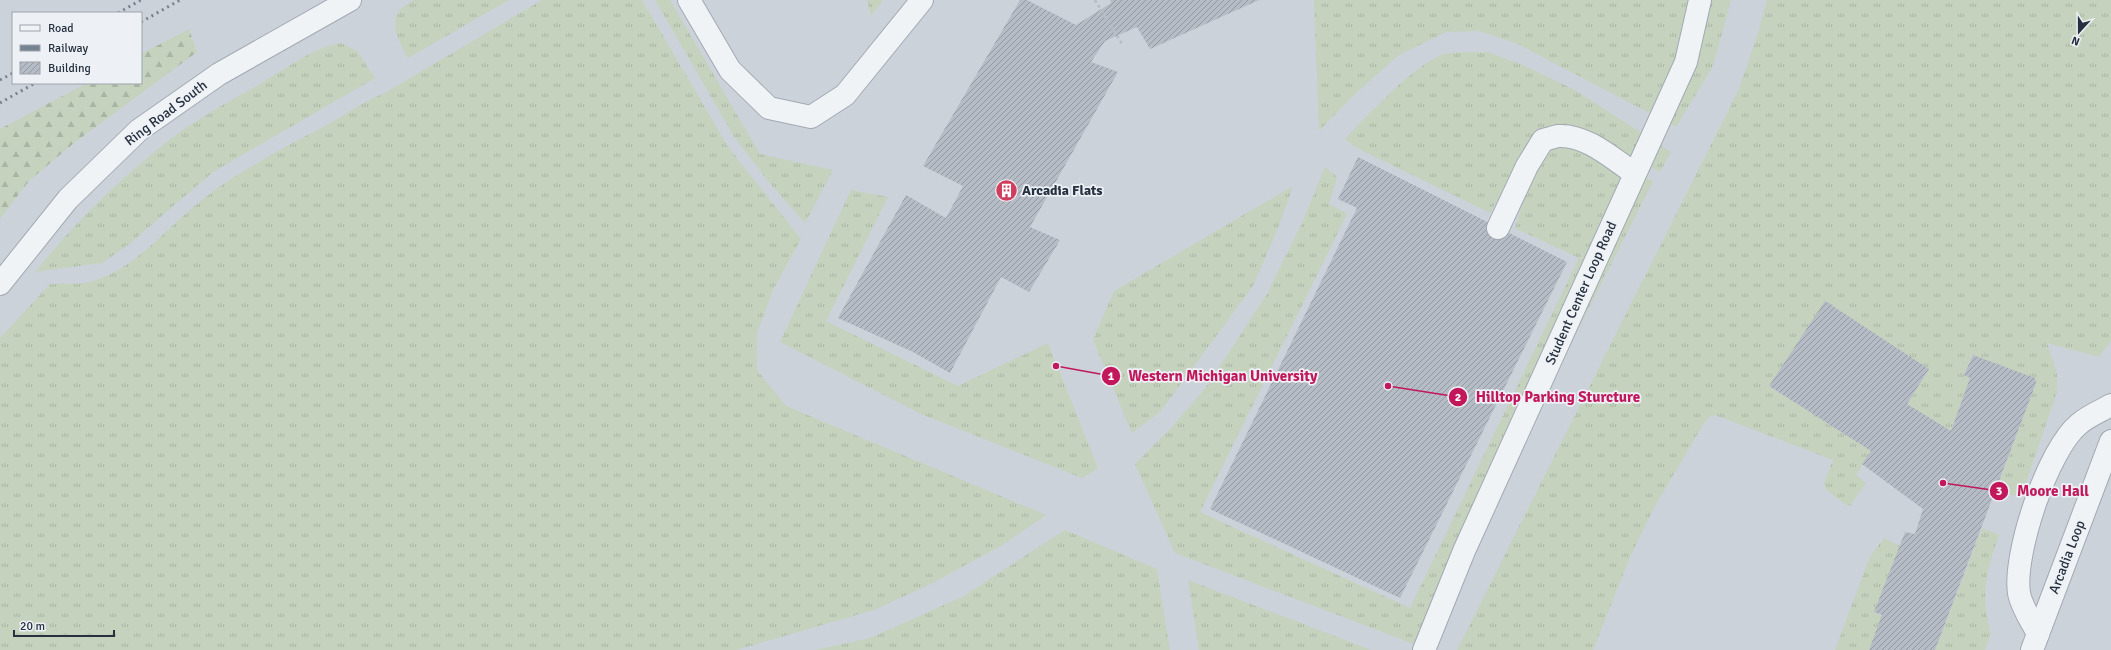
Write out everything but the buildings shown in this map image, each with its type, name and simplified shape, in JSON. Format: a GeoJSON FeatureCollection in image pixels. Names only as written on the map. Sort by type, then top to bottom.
{"type":"FeatureCollection","features":[{"type":"Feature","properties":{"kind":"street","name":"Ring Road South"},"geometry":{"type":"LineString","coordinates":[[0,284],[68,199],[139,130],[219,74],[350,0]]}},
{"type":"Feature","properties":{"kind":"street"},"geometry":{"type":"LineString","coordinates":[[689,0],[730,70],[769,108],[811,117],[845,95],[922,0]]}},
{"type":"Feature","properties":{"kind":"street","name":"Student Center Loop Road"},"geometry":{"type":"LineString","coordinates":[[1424,650],[1464,552],[1634,173],[1686,62],[1700,0]]}},
{"type":"Feature","properties":{"kind":"street"},"geometry":{"type":"LineString","coordinates":[[1498,228],[1531,160],[1543,140],[1559,136],[1578,139],[1595,147],[1634,173]]}},
{"type":"Feature","properties":{"kind":"street"},"geometry":{"type":"LineString","coordinates":[[2035,642],[2019,594],[2018,569],[2034,506],[2060,448],[2079,424],[2111,405]]}},
{"type":"Feature","properties":{"kind":"street","name":"Arcadia Loop"},"geometry":{"type":"LineString","coordinates":[[2035,642],[2111,441]]}},
{"type":"Feature","properties":{"kind":"path"},"geometry":{"type":"LineString","coordinates":[[1095,0],[1122,44]]}},
{"type":"Feature","properties":{"kind":"shaded area"},"geometry":{"type":"Polygon","coordinates":[[[0,0],[2111,0],[2111,650],[0,650],[0,0]]]}},
{"type":"Feature","properties":{"kind":"green space"},"geometry":{"type":"Polygon","coordinates":[[[413,0],[509,0],[408,58],[399,41],[395,22],[400,10],[413,0]]]}},
{"type":"Feature","properties":{"kind":"green space"},"geometry":{"type":"Polygon","coordinates":[[[542,0],[642,0],[728,147],[801,239],[773,290],[757,333],[757,370],[786,406],[1046,515],[1004,544],[933,583],[874,610],[736,650],[0,650],[0,338],[50,284],[88,282],[109,275],[138,256],[217,188],[247,169],[367,101],[383,94],[542,0]]]}},
{"type":"Feature","properties":{"kind":"green space"},"geometry":{"type":"Polygon","coordinates":[[[655,0],[670,0],[760,154],[833,170],[805,223],[768,181],[735,138],[655,0]]]}},
{"type":"Feature","properties":{"kind":"green space"},"geometry":{"type":"Polygon","coordinates":[[[867,0],[883,0],[871,16],[867,0]]]}},
{"type":"Feature","properties":{"kind":"green space"},"geometry":{"type":"Polygon","coordinates":[[[1314,0],[1731,0],[1713,66],[1676,127],[1518,44],[1479,31],[1446,32],[1399,55],[1354,95],[1319,131],[1314,0]]]}},
{"type":"Feature","properties":{"kind":"green space"},"geometry":{"type":"Polygon","coordinates":[[[1767,0],[2111,0],[2111,341],[2099,357],[2047,343],[2057,374],[2057,392],[2021,497],[1996,490],[2036,383],[2035,378],[1972,355],[1964,375],[1970,378],[1951,431],[1907,404],[1929,369],[1825,302],[1769,386],[1871,451],[1856,475],[1866,483],[1849,507],[1826,490],[1824,483],[1833,460],[1715,415],[1712,416],[1706,420],[1655,506],[1630,557],[1593,650],[1457,650],[1739,89],[1759,30],[1767,0]]]}},
{"type":"Feature","properties":{"kind":"green space"},"geometry":{"type":"Polygon","coordinates":[[[189,29],[197,52],[74,143],[29,181],[0,219],[0,129],[85,84],[142,84],[142,53],[189,29]]]}},
{"type":"Feature","properties":{"kind":"green space"},"geometry":{"type":"Polygon","coordinates":[[[341,43],[357,51],[375,78],[213,172],[128,245],[102,263],[35,272],[64,238],[111,189],[145,159],[175,136],[201,118],[303,58],[322,48],[341,43]]]}},
{"type":"Feature","properties":{"kind":"green space"},"geometry":{"type":"Polygon","coordinates":[[[1488,52],[1527,67],[1575,90],[1671,152],[1660,172],[1580,129],[1535,133],[1490,213],[1357,148],[1345,139],[1407,78],[1434,59],[1450,53],[1488,52]]]}},
{"type":"Feature","properties":{"kind":"green space"},"geometry":{"type":"Polygon","coordinates":[[[1562,146],[1579,149],[1653,181],[1419,646],[1175,553],[1135,464],[1171,428],[1207,386],[1267,294],[1302,223],[1325,167],[1337,177],[1329,204],[1347,214],[1200,512],[1410,608],[1579,258],[1515,228],[1533,171],[1547,150],[1562,146]]]}},
{"type":"Feature","properties":{"kind":"green space"},"geometry":{"type":"Polygon","coordinates":[[[1293,186],[1279,226],[1253,286],[1160,412],[1132,433],[1093,340],[1114,291],[1293,186]]]}},
{"type":"Feature","properties":{"kind":"green space"},"geometry":{"type":"Polygon","coordinates":[[[851,190],[888,197],[826,321],[958,386],[1048,343],[1098,468],[1082,478],[921,414],[780,342],[851,190]]]}},
{"type":"Feature","properties":{"kind":"green space"},"geometry":{"type":"Polygon","coordinates":[[[1982,528],[1999,535],[1986,583],[1986,607],[1991,634],[1985,650],[1935,650],[1982,528]]]}},
{"type":"Feature","properties":{"kind":"green space"},"geometry":{"type":"Polygon","coordinates":[[[1065,530],[1157,569],[1170,650],[815,650],[870,638],[962,597],[1065,530]]]}},
{"type":"Feature","properties":{"kind":"green space"},"geometry":{"type":"Polygon","coordinates":[[[1884,538],[1900,546],[1874,612],[1883,617],[1870,650],[1835,650],[1867,564],[1872,554],[1884,538]]]}},
{"type":"Feature","properties":{"kind":"green space"},"geometry":{"type":"Polygon","coordinates":[[[1188,580],[1371,650],[1199,650],[1188,580]]]}},
{"type":"Feature","properties":{"kind":"railway"},"geometry":{"type":"LineString","coordinates":[[120,12],[141,0]]}},
{"type":"Feature","properties":{"kind":"railway"},"geometry":{"type":"LineString","coordinates":[[142,21],[180,0]]}},
{"type":"Feature","properties":{"kind":"railway"},"geometry":{"type":"LineString","coordinates":[[0,80],[12,74]]}},
{"type":"Feature","properties":{"kind":"railway"},"geometry":{"type":"LineString","coordinates":[[0,103],[33,84]]}},
{"type":"Feature","properties":{"kind":"place","name":"Arcadia Flats"},"geometry":{"type":"Point","coordinates":[1006,190]}},
{"type":"Feature","properties":{"kind":"place","name":"Western Michigan University"},"geometry":{"type":"Point","coordinates":[1056,366]}},
{"type":"Feature","properties":{"kind":"place","name":"Hilltop Parking Sturcture"},"geometry":{"type":"Point","coordinates":[1388,386]}},
{"type":"Feature","properties":{"kind":"place","name":"Moore Hall"},"geometry":{"type":"Point","coordinates":[1943,483]}}]}
